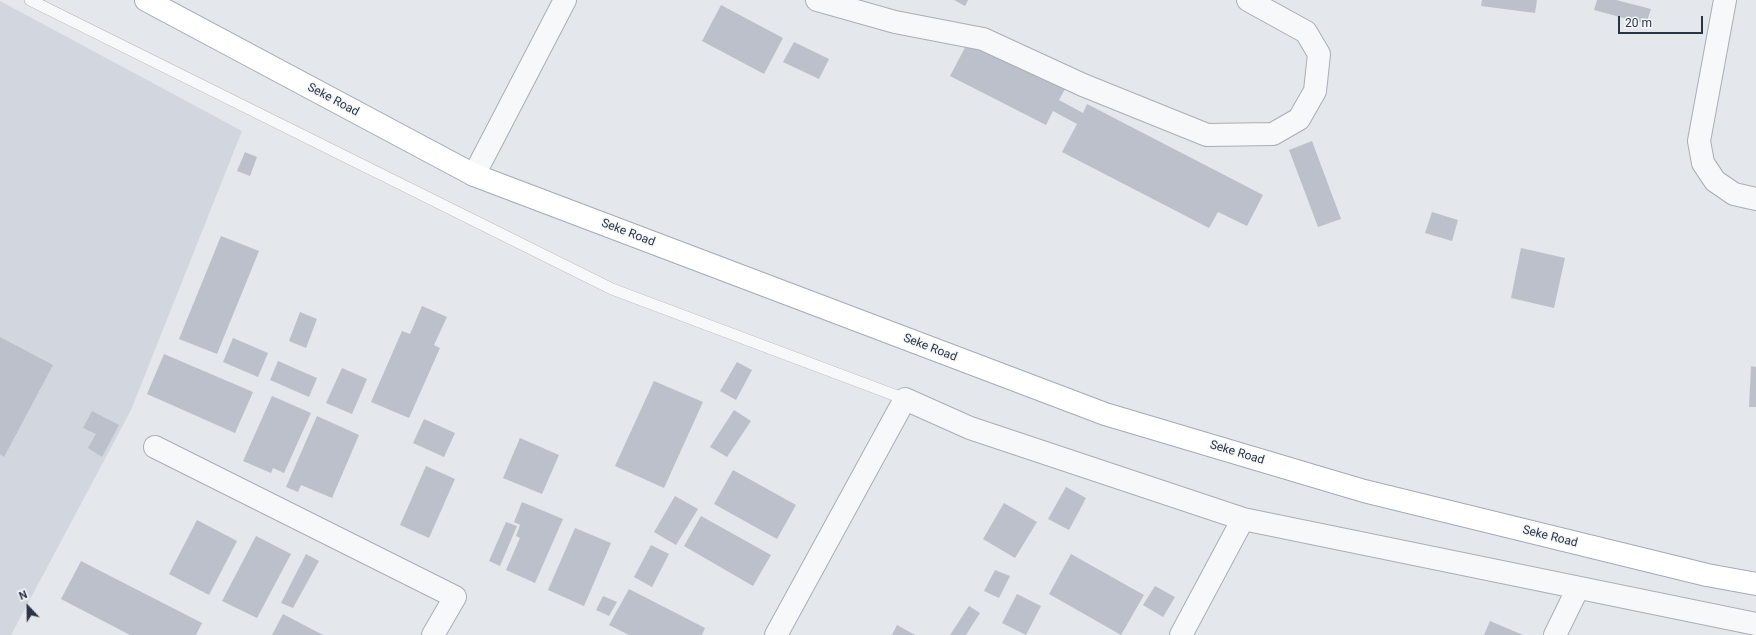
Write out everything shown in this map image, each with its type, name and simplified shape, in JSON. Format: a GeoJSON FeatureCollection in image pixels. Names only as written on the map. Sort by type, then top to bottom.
{"type":"FeatureCollection","features":[{"type":"Feature","properties":{"kind":"main road","name":"Seke Road"},"geometry":{"type":"LineString","coordinates":[[146,0],[474,175],[1105,414],[1364,491],[1707,575],[1756,584]]}},
{"type":"Feature","properties":{"kind":"street"},"geometry":{"type":"LineString","coordinates":[[474,175],[565,0]]}},
{"type":"Feature","properties":{"kind":"street"},"geometry":{"type":"LineString","coordinates":[[817,0],[895,22],[983,39],[1083,85],[1207,135],[1273,134],[1299,119],[1302,114],[1315,91],[1319,54],[1306,32],[1248,0]]}},
{"type":"Feature","properties":{"kind":"street"},"geometry":{"type":"LineString","coordinates":[[1725,0],[1699,141],[1703,164],[1715,180],[1734,194],[1756,199]]}},
{"type":"Feature","properties":{"kind":"street"},"geometry":{"type":"LineString","coordinates":[[776,635],[905,399],[970,428],[1243,519],[1756,624]]}},
{"type":"Feature","properties":{"kind":"street"},"geometry":{"type":"LineString","coordinates":[[155,447],[455,597],[433,635]]}},
{"type":"Feature","properties":{"kind":"street"},"geometry":{"type":"LineString","coordinates":[[1181,635],[1243,519]]}},
{"type":"Feature","properties":{"kind":"street"},"geometry":{"type":"LineString","coordinates":[[1555,635],[1578,588]]}},
{"type":"Feature","properties":{"kind":"lane"},"geometry":{"type":"LineString","coordinates":[[30,0],[612,289],[905,399]]}},
{"type":"Feature","properties":{"kind":"shaded area"},"geometry":{"type":"Polygon","coordinates":[[[0,1],[242,131],[131,410],[11,635],[0,635],[0,1]]]}},
{"type":"Feature","properties":{"kind":"building"},"geometry":{"type":"Polygon","coordinates":[[[954,0],[968,0],[965,6],[954,0]]]}},
{"type":"Feature","properties":{"kind":"building"},"geometry":{"type":"Polygon","coordinates":[[[1482,0],[1537,0],[1535,13],[1481,6],[1482,0]]]}},
{"type":"Feature","properties":{"kind":"building"},"geometry":{"type":"Polygon","coordinates":[[[1597,0],[1616,0],[1651,9],[1646,24],[1594,10],[1597,0]]]}},
{"type":"Feature","properties":{"kind":"building"},"geometry":{"type":"Polygon","coordinates":[[[721,5],[783,38],[764,74],[702,41],[721,5]]]}},
{"type":"Feature","properties":{"kind":"building"},"geometry":{"type":"Polygon","coordinates":[[[969,40],[1065,89],[1059,100],[1083,113],[1087,104],[1263,195],[1247,226],[1218,212],[1209,228],[1062,152],[1077,124],[1053,111],[1046,125],[950,76],[969,40]]]}},
{"type":"Feature","properties":{"kind":"building"},"geometry":{"type":"Polygon","coordinates":[[[794,42],[829,59],[819,79],[783,62],[794,42]]]}},
{"type":"Feature","properties":{"kind":"building"},"geometry":{"type":"Polygon","coordinates":[[[1312,141],[1341,219],[1318,227],[1289,150],[1312,141]]]}},
{"type":"Feature","properties":{"kind":"building"},"geometry":{"type":"Polygon","coordinates":[[[245,152],[257,157],[250,176],[237,171],[245,152]]]}},
{"type":"Feature","properties":{"kind":"building"},"geometry":{"type":"Polygon","coordinates":[[[1432,212],[1458,220],[1452,241],[1425,233],[1432,212]]]}},
{"type":"Feature","properties":{"kind":"building"},"geometry":{"type":"Polygon","coordinates":[[[221,236],[259,251],[217,354],[179,339],[221,236]]]}},
{"type":"Feature","properties":{"kind":"building"},"geometry":{"type":"Polygon","coordinates":[[[1521,248],[1565,258],[1554,308],[1511,298],[1521,248]]]}},
{"type":"Feature","properties":{"kind":"building"},"geometry":{"type":"Polygon","coordinates":[[[422,306],[447,317],[434,345],[440,348],[409,418],[371,402],[402,331],[410,334],[422,306]]]}},
{"type":"Feature","properties":{"kind":"building"},"geometry":{"type":"Polygon","coordinates":[[[300,312],[317,319],[306,348],[289,341],[300,312]]]}},
{"type":"Feature","properties":{"kind":"building"},"geometry":{"type":"Polygon","coordinates":[[[0,337],[53,365],[4,457],[0,454],[0,337]]]}},
{"type":"Feature","properties":{"kind":"building"},"geometry":{"type":"Polygon","coordinates":[[[233,338],[268,353],[258,377],[223,362],[233,338]]]}},
{"type":"Feature","properties":{"kind":"building"},"geometry":{"type":"Polygon","coordinates":[[[164,354],[253,392],[235,433],[147,394],[164,354]]]}},
{"type":"Feature","properties":{"kind":"building"},"geometry":{"type":"Polygon","coordinates":[[[278,361],[317,378],[309,397],[270,380],[278,361]]]}},
{"type":"Feature","properties":{"kind":"building"},"geometry":{"type":"Polygon","coordinates":[[[737,362],[752,370],[736,400],[720,391],[737,362]]]}},
{"type":"Feature","properties":{"kind":"building"},"geometry":{"type":"Polygon","coordinates":[[[1751,366],[1756,367],[1756,407],[1749,407],[1751,366]]]}},
{"type":"Feature","properties":{"kind":"building"},"geometry":{"type":"Polygon","coordinates":[[[342,368],[367,379],[352,414],[326,403],[342,368]]]}},
{"type":"Feature","properties":{"kind":"building"},"geometry":{"type":"Polygon","coordinates":[[[654,381],[703,402],[664,488],[615,466],[654,381]]]}},
{"type":"Feature","properties":{"kind":"building"},"geometry":{"type":"Polygon","coordinates":[[[272,396],[311,413],[284,473],[273,468],[271,473],[243,461],[272,396]]]}},
{"type":"Feature","properties":{"kind":"building"},"geometry":{"type":"Polygon","coordinates":[[[734,410],[751,421],[727,457],[710,447],[734,410]]]}},
{"type":"Feature","properties":{"kind":"building"},"geometry":{"type":"Polygon","coordinates":[[[92,411],[119,425],[102,457],[88,448],[96,434],[83,428],[92,411]]]}},
{"type":"Feature","properties":{"kind":"building"},"geometry":{"type":"Polygon","coordinates":[[[317,416],[359,435],[332,498],[301,485],[298,492],[286,487],[317,416]]]}},
{"type":"Feature","properties":{"kind":"building"},"geometry":{"type":"Polygon","coordinates":[[[424,419],[455,433],[444,457],[413,443],[424,419]]]}},
{"type":"Feature","properties":{"kind":"building"},"geometry":{"type":"Polygon","coordinates":[[[520,438],[559,455],[542,494],[503,478],[520,438]]]}},
{"type":"Feature","properties":{"kind":"building"},"geometry":{"type":"Polygon","coordinates":[[[426,466],[455,479],[429,538],[400,525],[426,466]]]}},
{"type":"Feature","properties":{"kind":"building"},"geometry":{"type":"Polygon","coordinates":[[[733,470],[796,505],[777,539],[714,504],[733,470]]]}},
{"type":"Feature","properties":{"kind":"building"},"geometry":{"type":"Polygon","coordinates":[[[1066,487],[1086,498],[1069,530],[1048,519],[1066,487]]]}},
{"type":"Feature","properties":{"kind":"building"},"geometry":{"type":"Polygon","coordinates":[[[675,496],[698,509],[676,545],[654,532],[675,496]]]}},
{"type":"Feature","properties":{"kind":"building"},"geometry":{"type":"Polygon","coordinates":[[[522,502],[563,519],[535,583],[506,570],[520,538],[516,536],[520,525],[514,522],[522,502]]]}},
{"type":"Feature","properties":{"kind":"building"},"geometry":{"type":"Polygon","coordinates":[[[1004,503],[1037,522],[1015,558],[983,539],[1004,503]]]}},
{"type":"Feature","properties":{"kind":"building"},"geometry":{"type":"Polygon","coordinates":[[[701,516],[771,555],[753,586],[684,546],[701,516]]]}},
{"type":"Feature","properties":{"kind":"building"},"geometry":{"type":"Polygon","coordinates":[[[197,520],[237,541],[209,595],[169,574],[197,520]]]}},
{"type":"Feature","properties":{"kind":"building"},"geometry":{"type":"Polygon","coordinates":[[[506,522],[517,526],[500,566],[489,561],[506,522]]]}},
{"type":"Feature","properties":{"kind":"building"},"geometry":{"type":"Polygon","coordinates":[[[575,528],[611,543],[584,606],[548,590],[575,528]]]}},
{"type":"Feature","properties":{"kind":"building"},"geometry":{"type":"Polygon","coordinates":[[[256,536],[291,554],[257,618],[222,601],[256,536]]]}},
{"type":"Feature","properties":{"kind":"building"},"geometry":{"type":"Polygon","coordinates":[[[651,545],[669,554],[652,587],[634,577],[651,545]]]}},
{"type":"Feature","properties":{"kind":"building"},"geometry":{"type":"Polygon","coordinates":[[[306,554],[319,561],[293,608],[281,603],[306,554]]]}},
{"type":"Feature","properties":{"kind":"building"},"geometry":{"type":"Polygon","coordinates":[[[1071,554],[1144,595],[1121,635],[1049,594],[1071,554]]]}},
{"type":"Feature","properties":{"kind":"building"},"geometry":{"type":"Polygon","coordinates":[[[81,561],[202,623],[196,635],[130,635],[61,599],[81,561]]]}},
{"type":"Feature","properties":{"kind":"building"},"geometry":{"type":"Polygon","coordinates":[[[995,570],[1010,576],[999,598],[984,591],[995,570]]]}},
{"type":"Feature","properties":{"kind":"building"},"geometry":{"type":"Polygon","coordinates":[[[1155,586],[1175,597],[1163,617],[1143,605],[1155,586]]]}},
{"type":"Feature","properties":{"kind":"building"},"geometry":{"type":"Polygon","coordinates":[[[629,589],[705,628],[702,635],[629,635],[609,625],[629,589]]]}},
{"type":"Feature","properties":{"kind":"building"},"geometry":{"type":"Polygon","coordinates":[[[1017,594],[1041,606],[1026,635],[1002,623],[1017,594]]]}},
{"type":"Feature","properties":{"kind":"building"},"geometry":{"type":"Polygon","coordinates":[[[603,596],[617,602],[609,616],[596,610],[603,596]]]}},
{"type":"Feature","properties":{"kind":"building"},"geometry":{"type":"Polygon","coordinates":[[[969,606],[980,613],[966,635],[950,635],[969,606]]]}},
{"type":"Feature","properties":{"kind":"building"},"geometry":{"type":"Polygon","coordinates":[[[283,614],[323,635],[272,635],[283,614]]]}},
{"type":"Feature","properties":{"kind":"building"},"geometry":{"type":"Polygon","coordinates":[[[1490,621],[1523,635],[1484,635],[1490,621]]]}},
{"type":"Feature","properties":{"kind":"building"},"geometry":{"type":"Polygon","coordinates":[[[897,625],[915,635],[892,635],[897,625]]]}}]}
